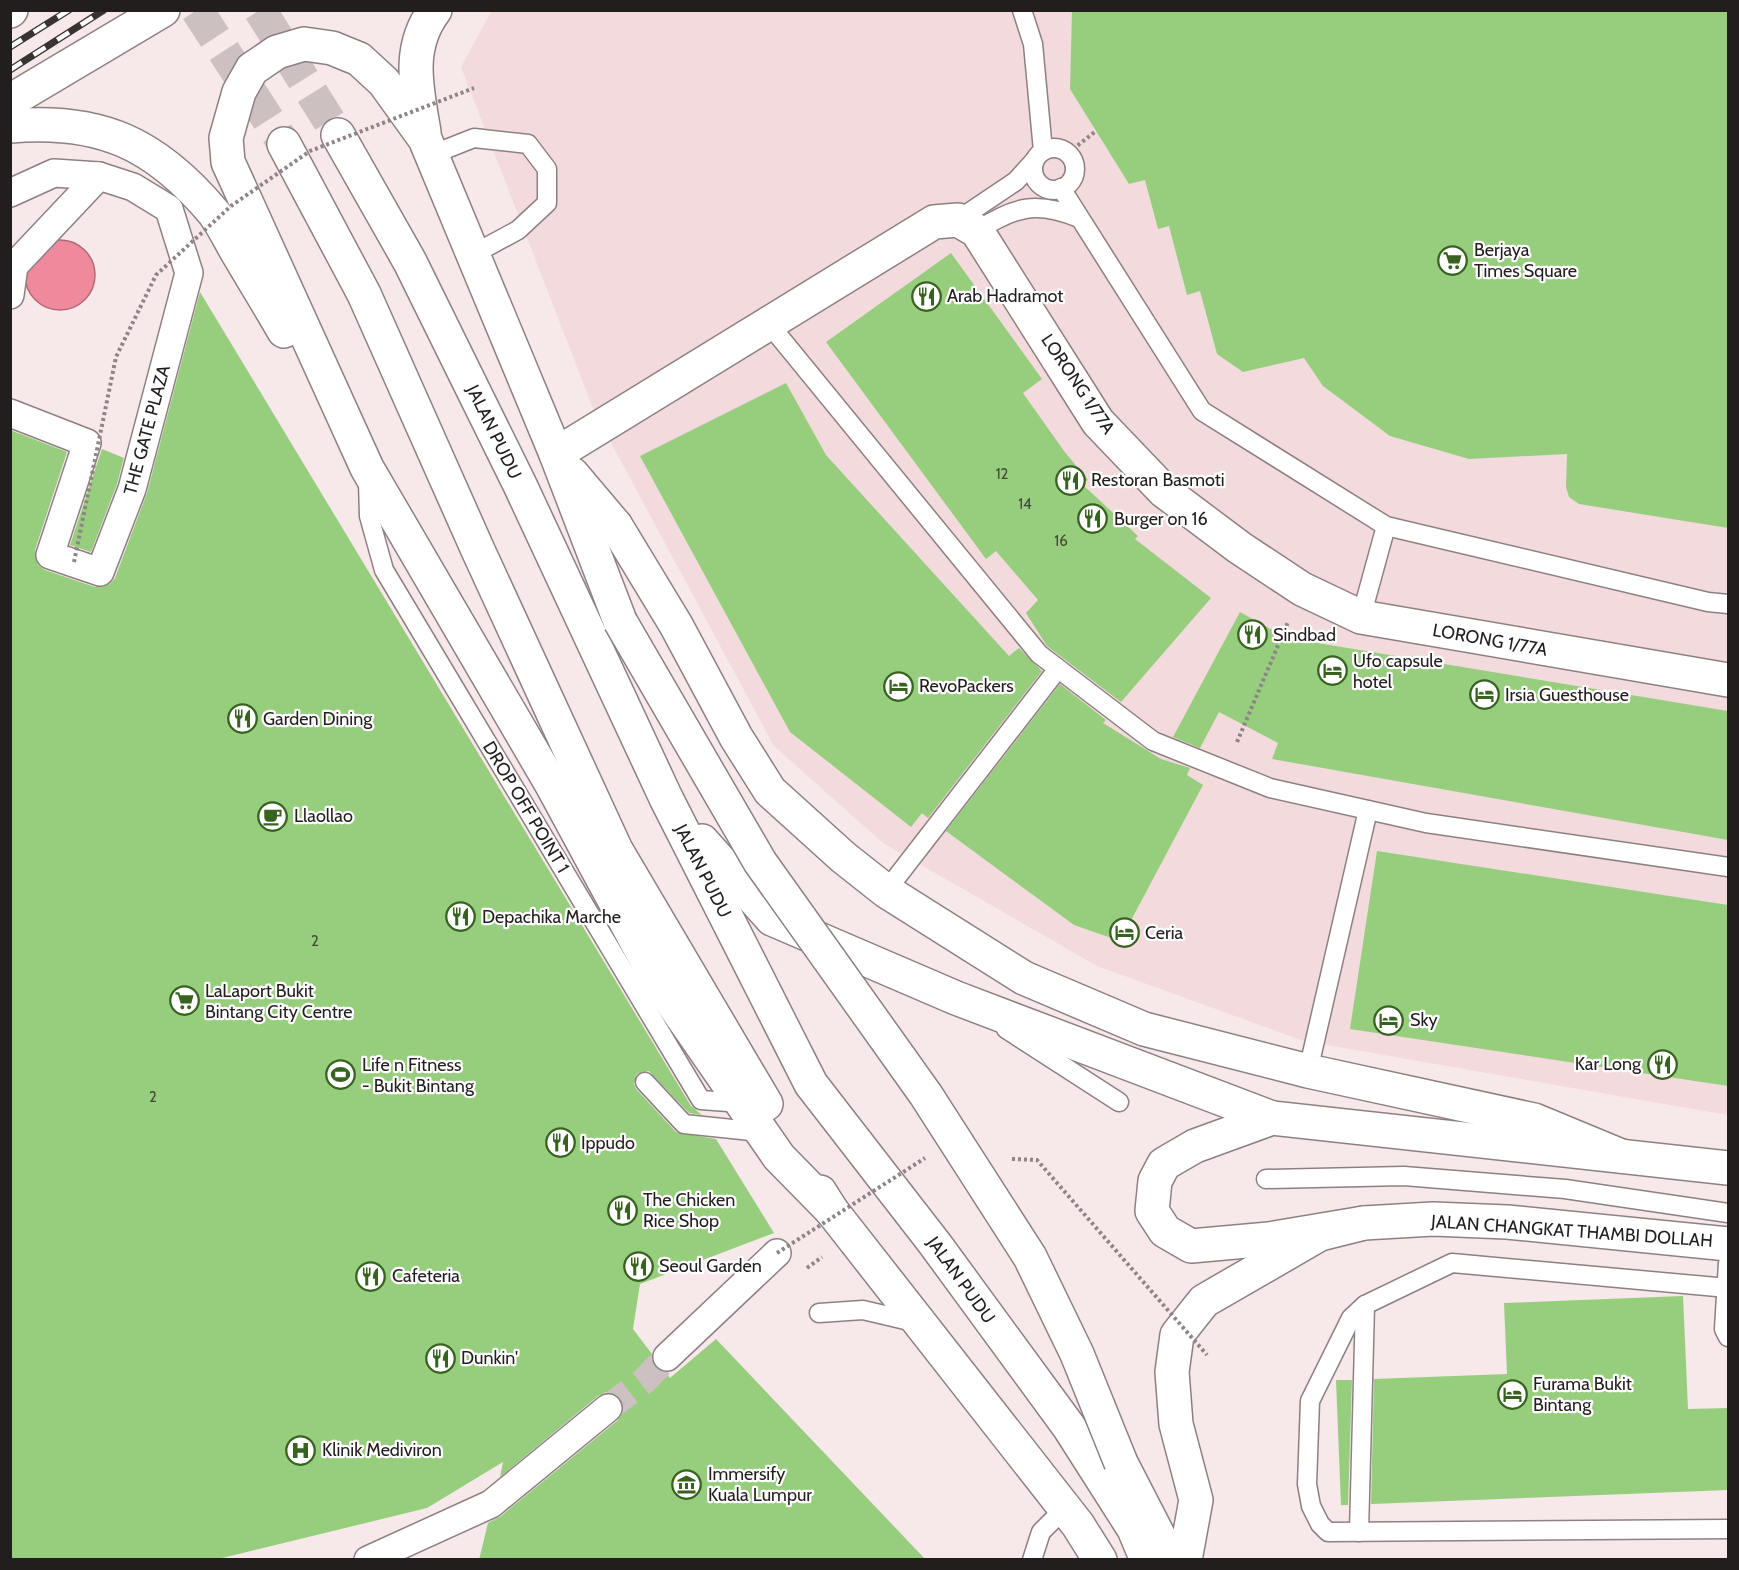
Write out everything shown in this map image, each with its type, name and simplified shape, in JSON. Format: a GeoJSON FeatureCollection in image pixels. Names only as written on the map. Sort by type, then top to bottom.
{"type":"FeatureCollection","features":[{"type":"Feature","properties":{"kind":"main road"},"geometry":{"type":"LineString","coordinates":[[10,100],[163,10]]}},
{"type":"Feature","properties":{"kind":"main road"},"geometry":{"type":"LineString","coordinates":[[428,147],[415,50],[425,23],[435,10]]}},
{"type":"Feature","properties":{"kind":"main road"},"geometry":{"type":"LineString","coordinates":[[1100,1560],[1090,1541],[1065,1508],[832,1211],[779,1157],[660,986],[552,785],[367,468],[228,162],[226,138],[239,92],[252,69],[277,52],[304,44],[332,48],[359,59],[384,82],[428,147],[555,454],[620,621],[760,862],[926,1095],[1030,1257],[1077,1354],[1121,1464],[1171,1560]]}},
{"type":"Feature","properties":{"kind":"main road"},"geometry":{"type":"LineString","coordinates":[[10,126],[46,123],[96,130],[131,142],[178,175],[215,215],[312,377],[342,413]]}},
{"type":"Feature","properties":{"kind":"main road","name":"JALAN PUDU"},"geometry":{"type":"LineString","coordinates":[[338,135],[410,262],[520,485],[666,798],[812,1084],[935,1244],[1069,1427],[1134,1529],[1147,1560]]}},
{"type":"Feature","properties":{"kind":"main road"},"geometry":{"type":"LineString","coordinates":[[284,144],[364,294],[477,548],[616,850],[832,1211]]}},
{"type":"Feature","properties":{"kind":"main road"},"geometry":{"type":"LineString","coordinates":[[555,454],[934,222],[968,225]]}},
{"type":"Feature","properties":{"kind":"main road","name":"LORONG 1/77A"},"geometry":{"type":"LineString","coordinates":[[968,225],[1098,422],[1164,491],[1240,548],[1302,590],[1361,617],[1728,680]]}},
{"type":"Feature","properties":{"kind":"main road"},"geometry":{"type":"LineString","coordinates":[[555,454],[616,526],[676,626],[736,737],[770,791],[843,857],[886,891],[1024,978],[1144,1029],[1308,1071],[1534,1120],[1622,1156]]}},
{"type":"Feature","properties":{"kind":"main road"},"geometry":{"type":"LineString","coordinates":[[666,798],[772,919],[956,998],[1272,1118],[1728,1168]]}},
{"type":"Feature","properties":{"kind":"main road"},"geometry":{"type":"LineString","coordinates":[[1272,1118],[1208,1141],[1164,1164],[1155,1181],[1152,1211],[1165,1231],[1191,1246],[1269,1239],[1364,1223]]}},
{"type":"Feature","properties":{"kind":"main road","name":"JALAN CHANGKAT THAMBI DOLLAH"},"geometry":{"type":"LineString","coordinates":[[1185,1560],[1196,1500],[1176,1424],[1172,1372],[1177,1335],[1204,1301],[1320,1234],[1364,1223],[1432,1219],[1507,1222],[1728,1244]]}},
{"type":"Feature","properties":{"kind":"street","name":"THE GATE PLAZA"},"geometry":{"type":"LineString","coordinates":[[10,194],[54,173],[99,176],[133,187],[169,209],[189,273],[132,489],[100,572],[50,555],[87,443],[10,413]]}},
{"type":"Feature","properties":{"kind":"street"},"geometry":{"type":"LineString","coordinates":[[10,295],[14,266],[99,176]]}},
{"type":"Feature","properties":{"kind":"street"},"geometry":{"type":"LineString","coordinates":[[667,1357],[777,1253]]}},
{"type":"Feature","properties":{"kind":"street"},"geometry":{"type":"LineString","coordinates":[[380,1557],[491,1504],[608,1408]]}},
{"type":"Feature","properties":{"kind":"lane"},"geometry":{"type":"LineString","coordinates":[[968,225],[1039,157],[1055,149],[1068,153],[1074,166],[1074,173],[1067,185],[1061,188],[1047,189],[1036,181],[1033,168],[1039,157],[1033,44],[1022,10]]}},
{"type":"Feature","properties":{"kind":"lane"},"geometry":{"type":"LineString","coordinates":[[428,147],[474,138],[528,144],[547,169],[547,203],[518,230],[472,255]]}},
{"type":"Feature","properties":{"kind":"lane"},"geometry":{"type":"LineString","coordinates":[[1061,188],[1202,411],[1386,526],[1708,602],[1728,604]]}},
{"type":"Feature","properties":{"kind":"lane"},"geometry":{"type":"LineString","coordinates":[[968,225],[1029,206],[1055,208],[1079,218]]}},
{"type":"Feature","properties":{"kind":"lane"},"geometry":{"type":"LineString","coordinates":[[769,324],[1040,654],[1057,670],[1153,741],[1270,788],[1426,823],[1728,867]]}},
{"type":"Feature","properties":{"kind":"lane"},"geometry":{"type":"LineString","coordinates":[[1361,617],[1386,526]]}},
{"type":"Feature","properties":{"kind":"lane"},"geometry":{"type":"LineString","coordinates":[[886,891],[1057,670]]}},
{"type":"Feature","properties":{"kind":"lane"},"geometry":{"type":"LineString","coordinates":[[1308,1071],[1368,810]]}},
{"type":"Feature","properties":{"kind":"lane"},"geometry":{"type":"LineString","coordinates":[[956,998],[1119,1102]]}},
{"type":"Feature","properties":{"kind":"lane"},"geometry":{"type":"LineString","coordinates":[[645,1082],[684,1124],[761,1132]]}},
{"type":"Feature","properties":{"kind":"lane"},"geometry":{"type":"LineString","coordinates":[[1266,1179],[1404,1176],[1565,1189],[1728,1214]]}},
{"type":"Feature","properties":{"kind":"lane"},"geometry":{"type":"LineString","coordinates":[[1727,1288],[1452,1263],[1365,1305],[1351,1318],[1310,1401],[1307,1484],[1311,1506],[1320,1524],[1328,1532],[1728,1529]]}},
{"type":"Feature","properties":{"kind":"lane"},"geometry":{"type":"LineString","coordinates":[[1728,1263],[1724,1329],[1728,1337]]}},
{"type":"Feature","properties":{"kind":"lane"},"geometry":{"type":"LineString","coordinates":[[1359,1532],[1365,1305]]}},
{"type":"Feature","properties":{"kind":"lane"},"geometry":{"type":"LineString","coordinates":[[819,1313],[863,1310],[920,1323]]}},
{"type":"Feature","properties":{"kind":"lane"},"geometry":{"type":"LineString","coordinates":[[1032,1560],[1041,1532],[1065,1508]]}},
{"type":"Feature","properties":{"kind":"path"},"geometry":{"type":"LineString","coordinates":[[74,562],[116,357],[156,275],[231,206],[310,151],[474,88]]}},
{"type":"Feature","properties":{"kind":"path"},"geometry":{"type":"LineString","coordinates":[[1068,153],[1096,131]]}},
{"type":"Feature","properties":{"kind":"path"},"geometry":{"type":"LineString","coordinates":[[1226,771],[1302,590]]}},
{"type":"Feature","properties":{"kind":"shaded area"},"geometry":{"type":"Polygon","coordinates":[[[492,10],[1728,11],[1728,1115],[1304,1041],[1097,966],[883,843],[774,746],[594,411],[461,67],[492,10]]]}},
{"type":"Feature","properties":{"kind":"shaded area"},"geometry":{"type":"Polygon","coordinates":[[[60,240],[79,246],[89,256],[95,275],[89,294],[79,304],[60,310],[41,304],[31,294],[25,275],[31,256],[41,246],[60,240]]]}},
{"type":"Feature","properties":{"kind":"building","name":"Berjaya Times Square"},"geometry":{"type":"Polygon","coordinates":[[[1072,10],[1728,10],[1728,528],[1579,504],[1569,497],[1566,487],[1567,454],[1469,459],[1390,436],[1323,386],[1304,358],[1243,372],[1217,354],[1200,291],[1187,295],[1169,226],[1158,229],[1145,180],[1129,184],[1070,89],[1072,10]]]}},
{"type":"Feature","properties":{"kind":"building"},"geometry":{"type":"Polygon","coordinates":[[[951,253],[1042,379],[1023,393],[1064,451],[1088,480],[1082,484],[1138,536],[1135,539],[1211,598],[1121,702],[1047,646],[1026,613],[1038,600],[996,551],[986,559],[826,342],[951,253]]]}},
{"type":"Feature","properties":{"kind":"building"},"geometry":{"type":"Polygon","coordinates":[[[200,292],[691,1106],[702,1115],[689,1113],[649,1071],[637,1074],[634,1084],[636,1089],[676,1132],[716,1139],[774,1233],[640,1284],[633,1329],[652,1354],[655,1367],[666,1372],[670,1378],[716,1339],[926,1560],[479,1560],[488,1523],[501,1516],[618,1420],[623,1413],[623,1405],[614,1394],[606,1392],[598,1396],[500,1477],[503,1462],[427,1508],[214,1560],[10,1560],[10,430],[67,452],[35,550],[38,565],[45,570],[95,587],[110,584],[115,578],[147,493],[200,292]]]}},
{"type":"Feature","properties":{"kind":"building"},"geometry":{"type":"Polygon","coordinates":[[[786,383],[826,455],[1009,656],[1019,648],[1042,671],[928,818],[922,813],[911,827],[790,732],[640,456],[786,383]]]}},
{"type":"Feature","properties":{"kind":"building"},"geometry":{"type":"Polygon","coordinates":[[[102,449],[124,458],[117,484],[91,552],[70,545],[102,449]]]}},
{"type":"Feature","properties":{"kind":"building"},"geometry":{"type":"Polygon","coordinates":[[[1240,612],[1287,638],[1728,711],[1728,840],[1272,759],[1278,743],[1219,712],[1200,748],[1173,737],[1240,612]]]}},
{"type":"Feature","properties":{"kind":"building"},"geometry":{"type":"Polygon","coordinates":[[[1060,684],[1106,720],[1103,723],[1161,759],[1190,768],[1187,775],[1203,785],[1120,941],[1074,925],[946,831],[1060,684]]]}},
{"type":"Feature","properties":{"kind":"building"},"geometry":{"type":"Polygon","coordinates":[[[1377,851],[1728,905],[1728,1086],[1350,1029],[1377,851]]]}},
{"type":"Feature","properties":{"kind":"building","name":"Furama Bukit Bintang"},"geometry":{"type":"Polygon","coordinates":[[[1683,1296],[1688,1409],[1728,1408],[1728,1490],[1371,1504],[1374,1379],[1507,1374],[1504,1303],[1683,1296]]]}},
{"type":"Feature","properties":{"kind":"building"},"geometry":{"type":"Polygon","coordinates":[[[1336,1380],[1352,1380],[1348,1505],[1341,1505],[1336,1380]]]}},
{"type":"Feature","properties":{"kind":"tunnel"},"geometry":{"type":"LineString","coordinates":[[197,10],[284,144]]}},
{"type":"Feature","properties":{"kind":"tunnel"},"geometry":{"type":"LineString","coordinates":[[260,10],[338,135]]}},
{"type":"Feature","properties":{"kind":"tunnel"},"geometry":{"type":"LineString","coordinates":[[608,1408],[645,1380],[667,1357]]}},
{"type":"Feature","properties":{"kind":"railway"},"geometry":{"type":"LineString","coordinates":[[10,47],[69,10]]}},
{"type":"Feature","properties":{"kind":"railway"},"geometry":{"type":"LineString","coordinates":[[10,70],[104,10]]}},
{"type":"Feature","properties":{"kind":"place","name":"Berjaya Times Square"},"geometry":{"type":"Point","coordinates":[1453,260]}},
{"type":"Feature","properties":{"kind":"place","name":"Arab Hadramot"},"geometry":{"type":"Point","coordinates":[926,296]}},
{"type":"Feature","properties":{"kind":"place","name":"Restoran Basmoti"},"geometry":{"type":"Point","coordinates":[1070,480]}},
{"type":"Feature","properties":{"kind":"place","name":"Burger on 16"},"geometry":{"type":"Point","coordinates":[1093,519]}},
{"type":"Feature","properties":{"kind":"place","name":"Sindbad"},"geometry":{"type":"Point","coordinates":[1252,635]}},
{"type":"Feature","properties":{"kind":"place","name":"Ufo capsule hotel"},"geometry":{"type":"Point","coordinates":[1332,671]}},
{"type":"Feature","properties":{"kind":"place","name":"RevoPackers"},"geometry":{"type":"Point","coordinates":[898,686]}},
{"type":"Feature","properties":{"kind":"place","name":"Irsia Guesthouse"},"geometry":{"type":"Point","coordinates":[1484,695]}},
{"type":"Feature","properties":{"kind":"place","name":"Garden Dining"},"geometry":{"type":"Point","coordinates":[242,719]}},
{"type":"Feature","properties":{"kind":"place","name":"Llaollao"},"geometry":{"type":"Point","coordinates":[273,816]}},
{"type":"Feature","properties":{"kind":"place","name":"Depachika Marche"},"geometry":{"type":"Point","coordinates":[461,917]}},
{"type":"Feature","properties":{"kind":"place","name":"Ceria"},"geometry":{"type":"Point","coordinates":[1124,933]}},
{"type":"Feature","properties":{"kind":"place","name":"LaLaport Bukit Bintang City Centre"},"geometry":{"type":"Point","coordinates":[184,1001]}},
{"type":"Feature","properties":{"kind":"place","name":"Sky"},"geometry":{"type":"Point","coordinates":[1389,1020]}},
{"type":"Feature","properties":{"kind":"place","name":"Kar Long"},"geometry":{"type":"Point","coordinates":[1662,1064]}},
{"type":"Feature","properties":{"kind":"place","name":"Life n Fitness - Bukit Bintang"},"geometry":{"type":"Point","coordinates":[341,1075]}},
{"type":"Feature","properties":{"kind":"place","name":"Ippudo"},"geometry":{"type":"Point","coordinates":[560,1143]}},
{"type":"Feature","properties":{"kind":"place","name":"The Chicken Rice Shop"},"geometry":{"type":"Point","coordinates":[622,1210]}},
{"type":"Feature","properties":{"kind":"place","name":"Seoul Garden"},"geometry":{"type":"Point","coordinates":[638,1266]}},
{"type":"Feature","properties":{"kind":"place","name":"Cafeteria"},"geometry":{"type":"Point","coordinates":[371,1276]}},
{"type":"Feature","properties":{"kind":"place","name":"Dunkin'"},"geometry":{"type":"Point","coordinates":[440,1358]}},
{"type":"Feature","properties":{"kind":"place","name":"Furama Bukit Bintang"},"geometry":{"type":"Point","coordinates":[1512,1394]}},
{"type":"Feature","properties":{"kind":"place","name":"Klinik Mediviron"},"geometry":{"type":"Point","coordinates":[301,1450]}},
{"type":"Feature","properties":{"kind":"place","name":"Immersify Kuala Lumpur"},"geometry":{"type":"Point","coordinates":[687,1484]}}]}
